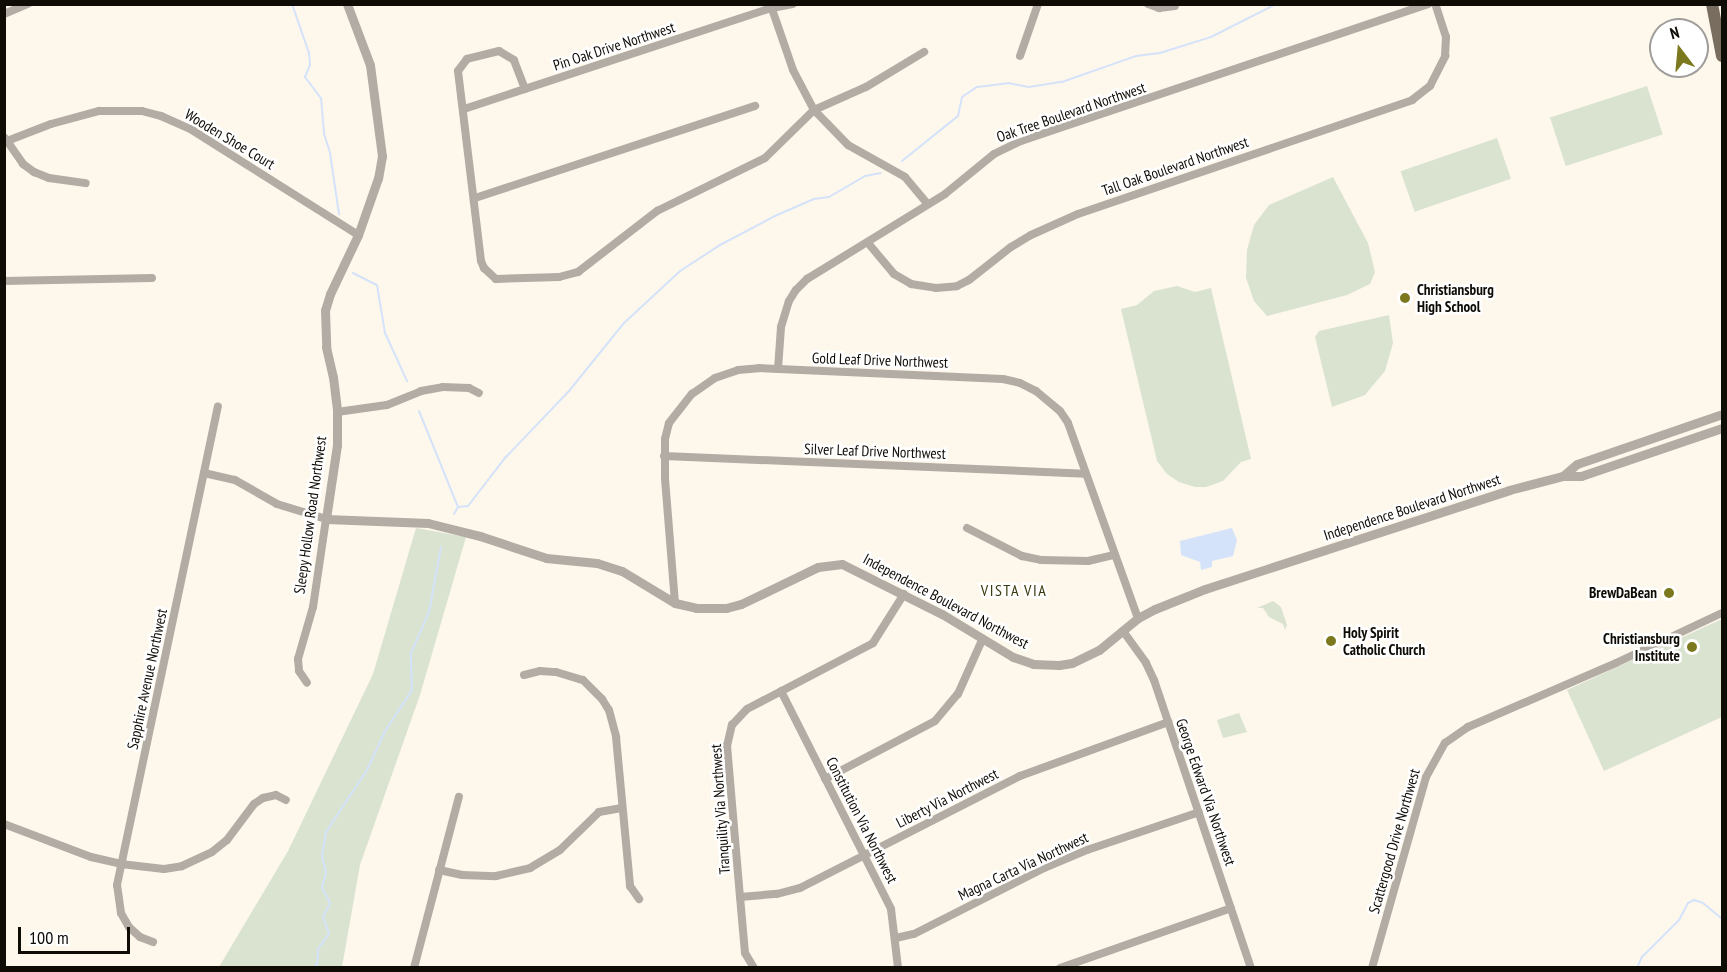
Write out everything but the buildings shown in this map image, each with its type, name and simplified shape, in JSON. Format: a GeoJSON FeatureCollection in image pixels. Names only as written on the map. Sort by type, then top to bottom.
{"type":"FeatureCollection","features":[{"type":"Feature","properties":{"kind":"main road"},"geometry":{"type":"LineString","coordinates":[[1712,4],[1722,56]]}},
{"type":"Feature","properties":{"kind":"street"},"geometry":{"type":"LineString","coordinates":[[4,14],[28,4]]}},
{"type":"Feature","properties":{"kind":"street","name":"Sleepy Hollow Road Northwest"},"geometry":{"type":"LineString","coordinates":[[307,682],[299,672],[298,659],[313,607],[337,445],[337,412],[333,377],[326,347],[325,310],[330,294],[358,235],[378,178],[382,156],[370,65],[347,4]]}},
{"type":"Feature","properties":{"kind":"street","name":"Pin Oak Drive Northwest"},"geometry":{"type":"LineString","coordinates":[[464,109],[771,6],[793,4]]}},
{"type":"Feature","properties":{"kind":"street"},"geometry":{"type":"LineString","coordinates":[[1020,56],[1038,4]]}},
{"type":"Feature","properties":{"kind":"street"},"geometry":{"type":"LineString","coordinates":[[1148,4],[1159,8],[1175,6]]}},
{"type":"Feature","properties":{"kind":"street","name":"Oak Tree Boulevard Northwest"},"geometry":{"type":"LineString","coordinates":[[778,369],[780,327],[789,302],[796,290],[807,279],[945,194],[981,163],[1006,147],[1429,4]]}},
{"type":"Feature","properties":{"kind":"street","name":"Tall Oak Boulevard Northwest"},"geometry":{"type":"LineString","coordinates":[[868,243],[894,274],[910,284],[936,288],[957,286],[969,280],[1011,247],[1031,235],[1078,214],[1412,100],[1430,86],[1445,56],[1446,37],[1435,4]]}},
{"type":"Feature","properties":{"kind":"street"},"geometry":{"type":"LineString","coordinates":[[771,6],[795,75],[814,110],[848,145],[905,177],[928,204]]}},
{"type":"Feature","properties":{"kind":"street"},"geometry":{"type":"LineString","coordinates":[[525,89],[512,57],[494,51],[467,59],[461,64],[458,77],[476,198],[481,261],[490,275],[496,279],[568,276],[587,266],[666,206],[765,158],[814,110],[866,87],[924,52]]}},
{"type":"Feature","properties":{"kind":"street"},"geometry":{"type":"LineString","coordinates":[[476,198],[755,106]]}},
{"type":"Feature","properties":{"kind":"street","name":"Wooden Shoe Court"},"geometry":{"type":"LineString","coordinates":[[6,139],[99,111],[122,109],[151,113],[192,130],[358,235]]}},
{"type":"Feature","properties":{"kind":"street"},"geometry":{"type":"LineString","coordinates":[[6,139],[22,164],[34,172],[49,178],[86,183]]}},
{"type":"Feature","properties":{"kind":"street"},"geometry":{"type":"LineString","coordinates":[[4,281],[152,278]]}},
{"type":"Feature","properties":{"kind":"street","name":"Gold Leaf Drive Northwest"},"geometry":{"type":"LineString","coordinates":[[675,603],[664,456],[669,423],[679,407],[702,386],[719,376],[738,370],[778,369],[985,378],[1020,383],[1036,392],[1060,411],[1068,423],[1138,618]]}},
{"type":"Feature","properties":{"kind":"street"},"geometry":{"type":"LineString","coordinates":[[337,412],[387,405],[421,391],[444,387],[469,388],[479,393]]}},
{"type":"Feature","properties":{"kind":"street","name":"Sapphire Avenue Northwest"},"geometry":{"type":"LineString","coordinates":[[153,942],[140,937],[129,927],[121,913],[117,892],[218,407]]}},
{"type":"Feature","properties":{"kind":"street","name":"Independence Boulevard Northwest"},"geometry":{"type":"LineString","coordinates":[[1563,476],[1577,464],[1722,414]]}},
{"type":"Feature","properties":{"kind":"street","name":"Independence Boulevard Northwest"},"geometry":{"type":"LineString","coordinates":[[204,473],[235,480],[277,504],[326,519],[428,523],[480,536],[546,558],[597,562],[622,571],[675,603],[711,609],[741,604],[818,567],[842,564],[904,594],[982,640],[1023,661],[1059,665],[1086,657],[1138,618],[1174,600],[1509,490],[1563,476],[1581,476],[1722,428]]}},
{"type":"Feature","properties":{"kind":"street","name":"Silver Leaf Drive Northwest"},"geometry":{"type":"LineString","coordinates":[[664,456],[1085,474]]}},
{"type":"Feature","properties":{"kind":"street"},"geometry":{"type":"LineString","coordinates":[[967,528],[1022,556],[1041,560],[1088,561],[1114,555]]}},
{"type":"Feature","properties":{"kind":"street","name":"Tranquility Via Northwest"},"geometry":{"type":"LineString","coordinates":[[754,968],[745,953],[727,746],[732,725],[747,709],[873,643],[904,594]]}},
{"type":"Feature","properties":{"kind":"street","name":"Scattergood Drive Northwest"},"geometry":{"type":"LineString","coordinates":[[1372,968],[1426,777],[1445,743],[1474,724],[1616,663],[1722,613]]}},
{"type":"Feature","properties":{"kind":"street","name":"George Edward Via Northwest"},"geometry":{"type":"LineString","coordinates":[[1123,631],[1146,663],[1251,968]]}},
{"type":"Feature","properties":{"kind":"street"},"geometry":{"type":"LineString","coordinates":[[825,779],[935,721],[958,694],[982,640]]}},
{"type":"Feature","properties":{"kind":"street"},"geometry":{"type":"LineString","coordinates":[[524,675],[540,671],[570,675],[583,680],[602,699],[614,722],[630,886],[639,899]]}},
{"type":"Feature","properties":{"kind":"street","name":"Constitution Via Northwest"},"geometry":{"type":"LineString","coordinates":[[781,691],[891,909],[898,968]]}},
{"type":"Feature","properties":{"kind":"street","name":"Liberty Via Northwest"},"geometry":{"type":"LineString","coordinates":[[740,897],[789,892],[1043,766],[1168,722]]}},
{"type":"Feature","properties":{"kind":"street"},"geometry":{"type":"LineString","coordinates":[[4,824],[91,857],[121,864],[164,869],[182,867],[197,861],[227,840],[254,804],[276,795],[286,800]]}},
{"type":"Feature","properties":{"kind":"street"},"geometry":{"type":"LineString","coordinates":[[414,968],[459,797]]}},
{"type":"Feature","properties":{"kind":"street"},"geometry":{"type":"LineString","coordinates":[[439,870],[462,875],[496,876],[530,868],[560,850],[599,812],[622,808]]}},
{"type":"Feature","properties":{"kind":"street","name":"Magna Carta Via Northwest"},"geometry":{"type":"LineString","coordinates":[[896,938],[914,934],[1044,868],[1087,850],[1199,812]]}},
{"type":"Feature","properties":{"kind":"street"},"geometry":{"type":"LineString","coordinates":[[1060,968],[1231,908]]}},
{"type":"Feature","properties":{"kind":"green space"},"geometry":{"type":"Polygon","coordinates":[[[1647,86],[1663,135],[1566,166],[1550,118],[1647,86]]]}},
{"type":"Feature","properties":{"kind":"green space"},"geometry":{"type":"Polygon","coordinates":[[[1497,138],[1511,179],[1415,212],[1401,171],[1497,138]]]}},
{"type":"Feature","properties":{"kind":"green space"},"geometry":{"type":"Polygon","coordinates":[[[1333,177],[1368,243],[1375,272],[1370,284],[1347,295],[1267,316],[1254,301],[1246,278],[1247,250],[1254,225],[1269,205],[1333,177]]]}},
{"type":"Feature","properties":{"kind":"green space"},"geometry":{"type":"Polygon","coordinates":[[[1177,286],[1195,292],[1211,288],[1251,459],[1241,462],[1223,481],[1206,487],[1195,487],[1179,482],[1167,474],[1157,461],[1121,309],[1137,305],[1154,291],[1177,286]]]}},
{"type":"Feature","properties":{"kind":"green space"},"geometry":{"type":"Polygon","coordinates":[[[1389,315],[1393,343],[1385,371],[1365,395],[1332,407],[1315,337],[1319,331],[1389,315]]]}},
{"type":"Feature","properties":{"kind":"green space"},"geometry":{"type":"Polygon","coordinates":[[[416,528],[466,537],[420,695],[360,865],[342,967],[219,967],[288,851],[373,674],[416,528]]]}},
{"type":"Feature","properties":{"kind":"green space"},"geometry":{"type":"Polygon","coordinates":[[[1273,601],[1281,607],[1287,625],[1285,630],[1283,624],[1269,617],[1263,608],[1257,608],[1273,601]]]}},
{"type":"Feature","properties":{"kind":"green space"},"geometry":{"type":"Polygon","coordinates":[[[1722,619],[1722,717],[1604,771],[1567,690],[1722,619]]]}},
{"type":"Feature","properties":{"kind":"green space"},"geometry":{"type":"Polygon","coordinates":[[[1239,713],[1247,732],[1223,738],[1217,720],[1239,713]]]}},
{"type":"Feature","properties":{"kind":"water"},"geometry":{"type":"Polygon","coordinates":[[[1232,528],[1237,540],[1233,556],[1212,561],[1212,567],[1201,570],[1200,562],[1181,555],[1180,541],[1232,528]]]}},
{"type":"Feature","properties":{"kind":"waterway"},"geometry":{"type":"LineString","coordinates":[[292,4],[309,53],[310,65],[305,77],[321,98],[324,134],[330,153],[339,214]]}},
{"type":"Feature","properties":{"kind":"waterway"},"geometry":{"type":"LineString","coordinates":[[902,161],[958,116],[962,97],[977,87],[1008,83],[1029,87],[1062,82],[1136,56],[1160,53],[1211,37],[1276,4]]}},
{"type":"Feature","properties":{"kind":"waterway"},"geometry":{"type":"LineString","coordinates":[[458,507],[468,506],[505,458],[569,391],[623,324],[680,271],[720,245],[775,216],[814,199],[829,197],[865,176],[881,173]]}},
{"type":"Feature","properties":{"kind":"waterway"},"geometry":{"type":"LineString","coordinates":[[353,273],[377,285],[385,333],[407,381]]}},
{"type":"Feature","properties":{"kind":"waterway"},"geometry":{"type":"LineString","coordinates":[[419,411],[458,507]]}},
{"type":"Feature","properties":{"kind":"waterway"},"geometry":{"type":"LineString","coordinates":[[454,514],[458,507]]}},
{"type":"Feature","properties":{"kind":"waterway"},"geometry":{"type":"LineString","coordinates":[[312,968],[317,965],[318,949],[329,934],[323,917],[330,903],[322,887],[326,873],[322,855],[326,832],[367,770],[385,731],[412,690],[411,653],[429,612],[441,547]]}},
{"type":"Feature","properties":{"kind":"waterway"},"geometry":{"type":"LineString","coordinates":[[1637,968],[1642,957],[1679,920],[1688,903],[1694,900],[1703,903],[1722,919]]}},
{"type":"Feature","properties":{"kind":"place","name":"Christiansburg High School"},"geometry":{"type":"Point","coordinates":[1405,298]}},
{"type":"Feature","properties":{"kind":"place","name":"BrewDaBean"},"geometry":{"type":"Point","coordinates":[1669,593]}},
{"type":"Feature","properties":{"kind":"place","name":"Holy Spirit Catholic Church"},"geometry":{"type":"Point","coordinates":[1331,641]}},
{"type":"Feature","properties":{"kind":"place","name":"Christiansburg Institute"},"geometry":{"type":"Point","coordinates":[1692,647]}},
{"type":"Feature","properties":{"kind":"district","name":"VISTA VIA"},"geometry":{"type":"Point","coordinates":[1014,590]}}]}
